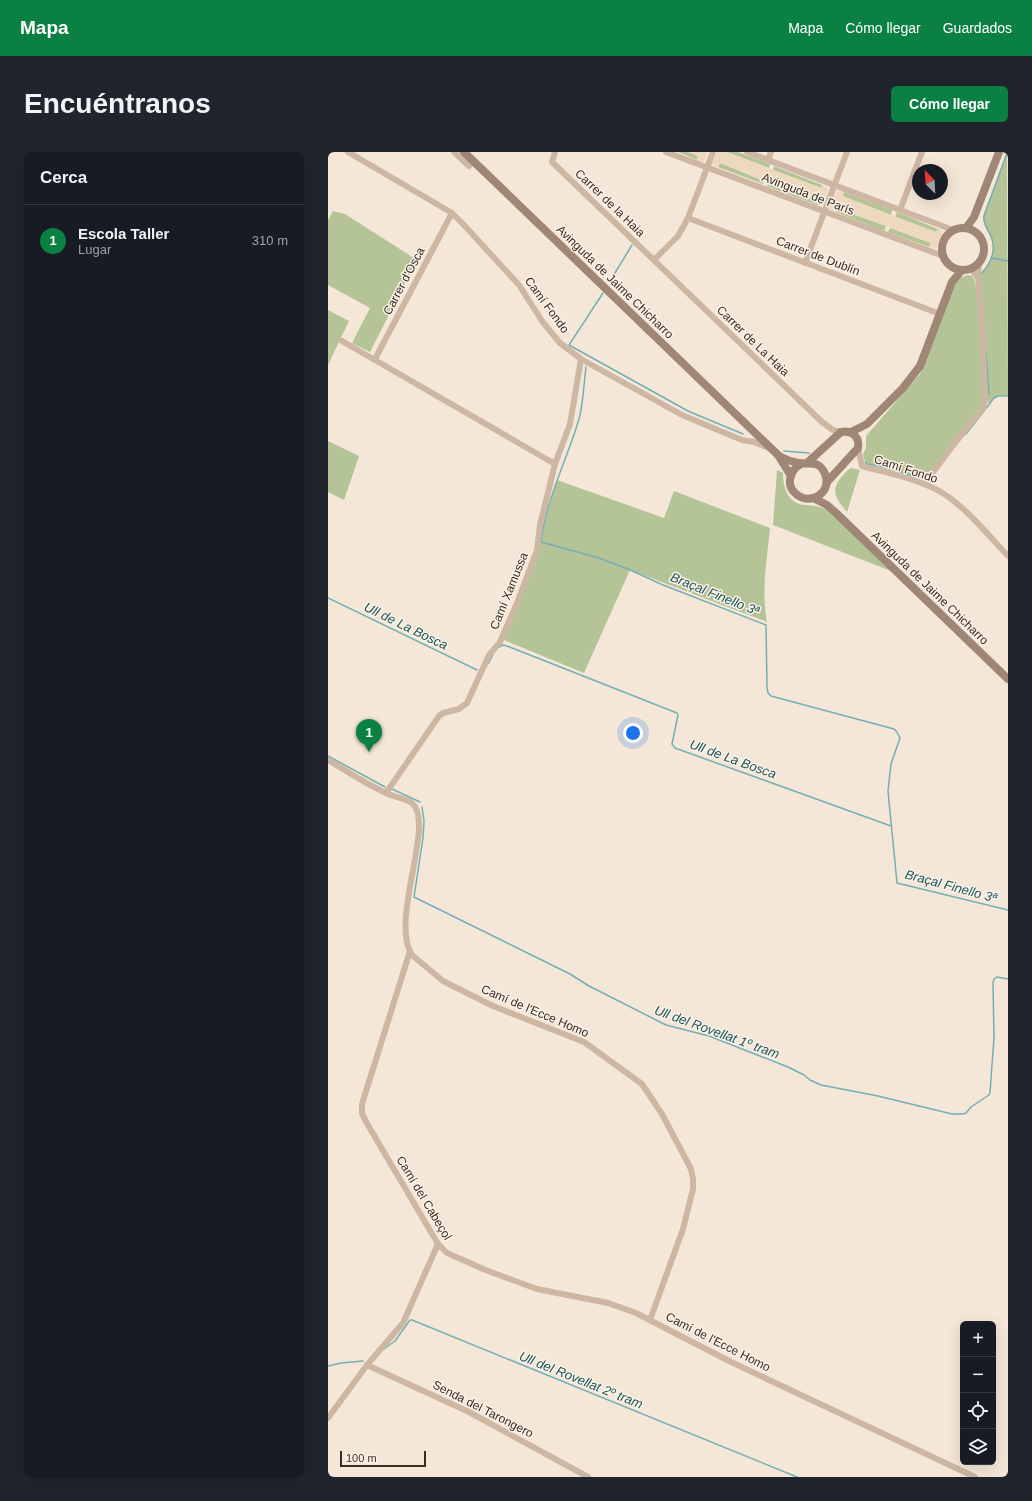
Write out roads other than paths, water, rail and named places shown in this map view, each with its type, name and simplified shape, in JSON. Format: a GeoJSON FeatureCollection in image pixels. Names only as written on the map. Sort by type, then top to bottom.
{"type":"FeatureCollection","features":[{"type":"Feature","properties":{"kind":"street","name":"Camí Fondo"},"geometry":{"type":"LineString","coordinates":[[348,152],[452,213],[519,285],[542,321],[560,343],[581,358],[682,414],[742,440],[754,442],[771,449]]}},
{"type":"Feature","properties":{"kind":"street"},"geometry":{"type":"LineString","coordinates":[[454,152],[469,166],[474,161]]}},
{"type":"Feature","properties":{"kind":"street","name":"Avinguda de Jaime Chicharro"},"geometry":{"type":"LineString","coordinates":[[464,152],[778,455]]}},
{"type":"Feature","properties":{"kind":"street","name":"Carrer de la Haia"},"geometry":{"type":"LineString","coordinates":[[555,152],[552,162],[654,260]]}},
{"type":"Feature","properties":{"kind":"street","name":"Avinguda de París"},"geometry":{"type":"LineString","coordinates":[[666,152],[943,256]]}},
{"type":"Feature","properties":{"kind":"street"},"geometry":{"type":"LineString","coordinates":[[654,260],[678,236],[688,218],[713,152]]}},
{"type":"Feature","properties":{"kind":"street","name":"Avinguda de París"},"geometry":{"type":"LineString","coordinates":[[746,152],[953,230]]}},
{"type":"Feature","properties":{"kind":"street"},"geometry":{"type":"LineString","coordinates":[[768,160],[771,152]]}},
{"type":"Feature","properties":{"kind":"street"},"geometry":{"type":"LineString","coordinates":[[805,263],[847,152]]}},
{"type":"Feature","properties":{"kind":"street"},"geometry":{"type":"LineString","coordinates":[[900,210],[922,152]]}},
{"type":"Feature","properties":{"kind":"street"},"geometry":{"type":"LineString","coordinates":[[966,228],[974,217],[999,152]]}},
{"type":"Feature","properties":{"kind":"street","name":"Carrer d'Osca"},"geometry":{"type":"LineString","coordinates":[[375,359],[452,213]]}},
{"type":"Feature","properties":{"kind":"street"},"geometry":{"type":"LineString","coordinates":[[924,484],[983,408],[986,399],[978,278],[979,262],[982,256],[983,244],[977,233],[974,217]]}},
{"type":"Feature","properties":{"kind":"street","name":"Carrer de Dublín"},"geometry":{"type":"LineString","coordinates":[[688,218],[940,314]]}},
{"type":"Feature","properties":{"kind":"street"},"geometry":{"type":"LineString","coordinates":[[977,233],[966,228],[953,230],[948,234],[942,244],[943,256],[946,262],[952,267],[966,269],[978,278]]}},
{"type":"Feature","properties":{"kind":"street","name":"Carrer de La Haia"},"geometry":{"type":"LineString","coordinates":[[654,260],[822,422],[833,430],[841,432]]}},
{"type":"Feature","properties":{"kind":"street"},"geometry":{"type":"LineString","coordinates":[[952,282],[966,269],[979,262]]}},
{"type":"Feature","properties":{"kind":"street"},"geometry":{"type":"LineString","coordinates":[[867,424],[858,445],[826,485],[820,495],[805,499],[797,495],[790,485],[791,476],[794,469],[805,463],[841,432],[851,432],[867,424],[904,388],[920,366],[952,282],[952,267]]}},
{"type":"Feature","properties":{"kind":"street"},"geometry":{"type":"LineString","coordinates":[[342,341],[556,464]]}},
{"type":"Feature","properties":{"kind":"street","name":"Camí Xamussa"},"geometry":{"type":"LineString","coordinates":[[386,793],[438,716],[458,709],[467,703],[489,655],[500,642],[517,603],[537,550],[540,525],[556,464],[570,424],[581,358]]}},
{"type":"Feature","properties":{"kind":"street"},"geometry":{"type":"LineString","coordinates":[[851,432],[855,435],[858,445]]}},
{"type":"Feature","properties":{"kind":"street","name":"Camí Fondo"},"geometry":{"type":"LineString","coordinates":[[858,445],[862,466],[924,484],[943,493],[966,512],[1008,556]]}},
{"type":"Feature","properties":{"kind":"street"},"geometry":{"type":"LineString","coordinates":[[778,455],[788,461],[817,464],[823,470],[827,478],[826,485],[828,498],[836,513]]}},
{"type":"Feature","properties":{"kind":"street"},"geometry":{"type":"LineString","coordinates":[[778,455],[791,476]]}},
{"type":"Feature","properties":{"kind":"street"},"geometry":{"type":"LineString","coordinates":[[813,498],[827,505],[836,513]]}},
{"type":"Feature","properties":{"kind":"street","name":"Avinguda de Jaime Chicharro"},"geometry":{"type":"LineString","coordinates":[[836,513],[1008,679]]}},
{"type":"Feature","properties":{"kind":"street"},"geometry":{"type":"LineString","coordinates":[[328,760],[386,793],[411,803],[415,807],[419,821],[418,845],[408,896],[406,918],[407,937],[410,951]]}},
{"type":"Feature","properties":{"kind":"street","name":"Camí del Cabeçol"},"geometry":{"type":"LineString","coordinates":[[410,951],[362,1108],[365,1120],[438,1244],[447,1253],[488,1271],[537,1289],[614,1305],[650,1320]]}},
{"type":"Feature","properties":{"kind":"street","name":"Camí de l'Ecce Homo"},"geometry":{"type":"LineString","coordinates":[[410,951],[443,981],[494,1006],[584,1042],[642,1084],[662,1114],[691,1169],[693,1190],[683,1229],[650,1320],[731,1362],[975,1477]]}},
{"type":"Feature","properties":{"kind":"street"},"geometry":{"type":"LineString","coordinates":[[328,1418],[367,1365],[403,1323],[438,1244]]}},
{"type":"Feature","properties":{"kind":"street","name":"Senda del Tarongero"},"geometry":{"type":"LineString","coordinates":[[367,1365],[469,1412],[588,1477]]}},
{"type":"Feature","properties":{"kind":"waterway"},"geometry":{"type":"LineString","coordinates":[[981,274],[988,265],[993,251],[992,240],[985,224],[984,216],[1007,153]]}},
{"type":"Feature","properties":{"kind":"waterway"},"geometry":{"type":"LineString","coordinates":[[610,281],[632,245]]}},
{"type":"Feature","properties":{"kind":"waterway"},"geometry":{"type":"LineString","coordinates":[[992,258],[1008,261]]}},
{"type":"Feature","properties":{"kind":"waterway"},"geometry":{"type":"LineString","coordinates":[[603,293],[569,345],[688,411],[743,434]]}},
{"type":"Feature","properties":{"kind":"waterway"},"geometry":{"type":"LineString","coordinates":[[986,352],[989,394]]}},
{"type":"Feature","properties":{"kind":"waterway","name":"Braçal Finello 3ª"},"geometry":{"type":"LineString","coordinates":[[586,367],[579,419],[547,510],[541,542],[599,558],[663,585],[766,625],[767,687],[768,693],[771,696],[894,729],[897,732],[900,738],[891,764],[888,791],[897,883],[1008,910]]}},
{"type":"Feature","properties":{"kind":"waterway"},"geometry":{"type":"LineString","coordinates":[[966,434],[994,398],[998,396],[1008,396]]}},
{"type":"Feature","properties":{"kind":"waterway"},"geometry":{"type":"LineString","coordinates":[[784,451],[809,453]]}},
{"type":"Feature","properties":{"kind":"waterway"},"geometry":{"type":"LineString","coordinates":[[865,462],[867,464],[880,466],[924,479]]}},
{"type":"Feature","properties":{"kind":"waterway","name":"Ull de La Bosca"},"geometry":{"type":"LineString","coordinates":[[328,598],[477,670]]}},
{"type":"Feature","properties":{"kind":"waterway","name":"Ull de La Bosca"},"geometry":{"type":"LineString","coordinates":[[499,647],[503,645],[507,646],[677,713],[678,715],[672,744],[675,748],[891,826]]}},
{"type":"Feature","properties":{"kind":"waterway","name":"Ull de La Bosca"},"geometry":{"type":"LineString","coordinates":[[488,664],[493,655]]}},
{"type":"Feature","properties":{"kind":"waterway","name":"Ull del Rovellat 1º tram"},"geometry":{"type":"LineString","coordinates":[[328,756],[385,787]]}},
{"type":"Feature","properties":{"kind":"waterway","name":"Ull del Rovellat 1º tram"},"geometry":{"type":"LineString","coordinates":[[392,789],[420,802]]}},
{"type":"Feature","properties":{"kind":"waterway","name":"Ull del Rovellat 1º tram"},"geometry":{"type":"LineString","coordinates":[[422,807],[424,821],[423,838],[414,897],[570,974],[589,986],[666,1025],[709,1036],[788,1067],[821,1085],[878,1096],[952,1114],[966,1113],[971,1107],[989,1095],[990,1092],[994,1038],[993,983],[994,979],[997,977],[1008,979]]}},
{"type":"Feature","properties":{"kind":"waterway","name":"Ull del Rovellat 2º tram"},"geometry":{"type":"LineString","coordinates":[[384,1349],[395,1341],[410,1320],[412,1320],[797,1477]]}},
{"type":"Feature","properties":{"kind":"waterway","name":"Ull del Rovellat 2º tram"},"geometry":{"type":"LineString","coordinates":[[328,1366],[363,1361]]}},
{"type":"Feature","properties":{"kind":"place","name":"Escola Taller"},"geometry":{"type":"Point","coordinates":[369,752]}}]}
